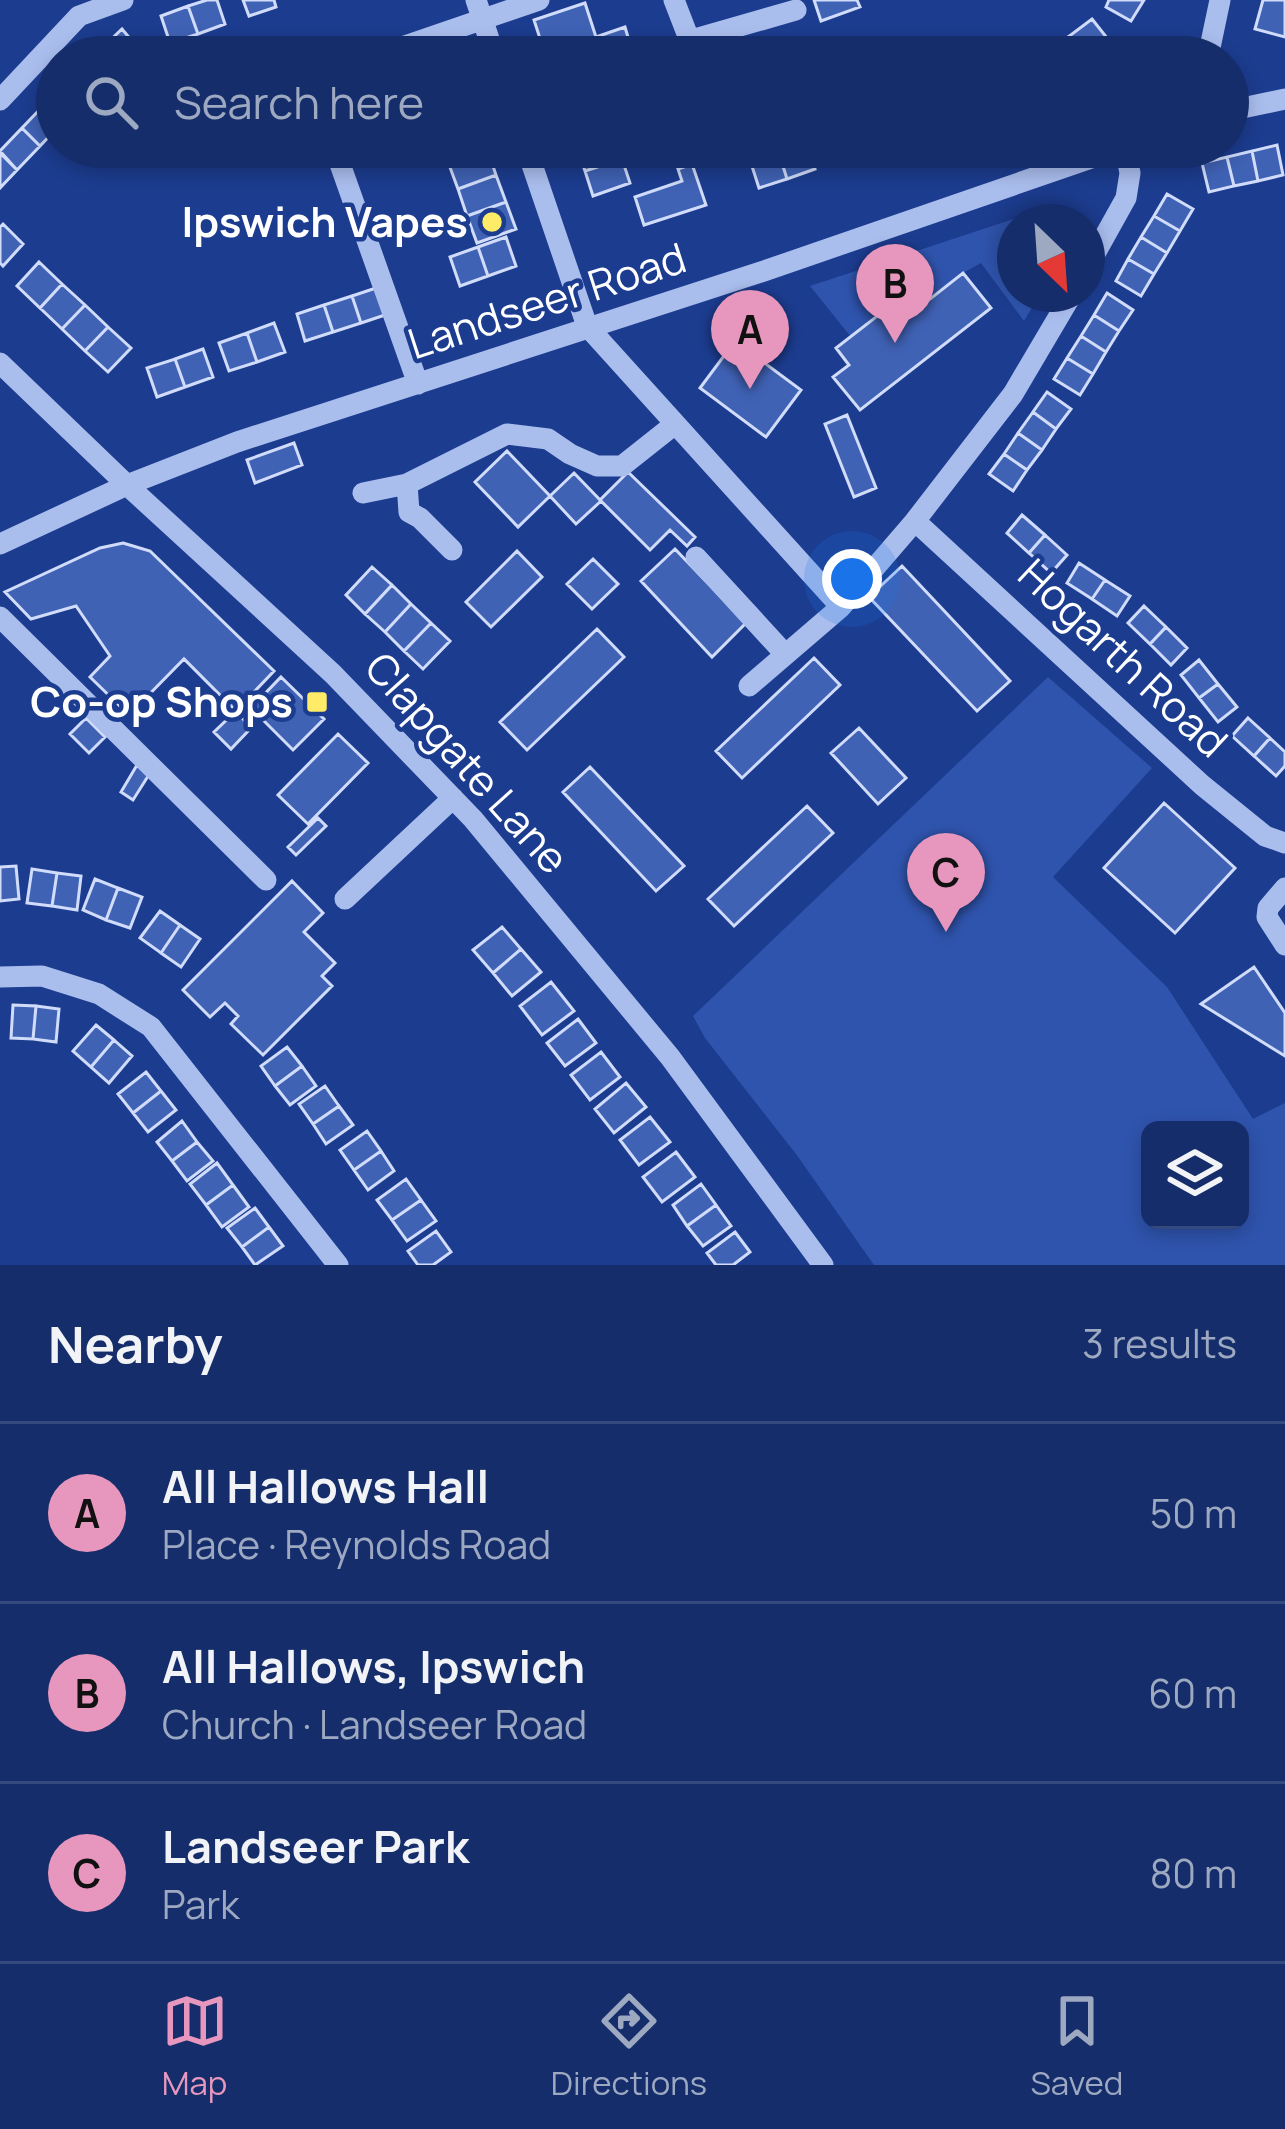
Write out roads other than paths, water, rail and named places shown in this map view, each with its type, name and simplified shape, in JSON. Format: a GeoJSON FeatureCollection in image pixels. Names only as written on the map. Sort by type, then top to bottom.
{"type":"FeatureCollection","features":[{"type":"Feature","properties":{"kind":"street"},"geometry":{"type":"LineString","coordinates":[[53,36],[76,8],[123,0]]}},
{"type":"Feature","properties":{"kind":"street"},"geometry":{"type":"LineString","coordinates":[[419,36],[479,9],[539,0]]}},
{"type":"Feature","properties":{"kind":"street"},"geometry":{"type":"LineString","coordinates":[[674,0],[689,36]]}},
{"type":"Feature","properties":{"kind":"street"},"geometry":{"type":"LineString","coordinates":[[1212,36],[1220,0]]}},
{"type":"Feature","properties":{"kind":"street"},"geometry":{"type":"LineString","coordinates":[[728,36],[796,10]]}},
{"type":"Feature","properties":{"kind":"street"},"geometry":{"type":"LineString","coordinates":[[0,100],[36,56]]}},
{"type":"Feature","properties":{"kind":"street"},"geometry":{"type":"LineString","coordinates":[[1249,107],[1285,99]]}},
{"type":"Feature","properties":{"kind":"street"},"geometry":{"type":"LineString","coordinates":[[341,168],[418,384]]}},
{"type":"Feature","properties":{"kind":"street"},"geometry":{"type":"LineString","coordinates":[[533,168],[587,326],[841,607]]}},
{"type":"Feature","properties":{"kind":"street","name":"Landseer Road"},"geometry":{"type":"LineString","coordinates":[[0,544],[127,485],[237,442],[764,271],[1063,168]]}},
{"type":"Feature","properties":{"kind":"street"},"geometry":{"type":"LineString","coordinates":[[1105,236],[1126,198],[1129,168]]}},
{"type":"Feature","properties":{"kind":"street"},"geometry":{"type":"LineString","coordinates":[[749,686],[841,607],[916,520],[1013,394],[1061,312]]}},
{"type":"Feature","properties":{"kind":"street","name":"Clapgate Lane"},"geometry":{"type":"LineString","coordinates":[[0,364],[333,674],[473,818],[670,1058],[824,1265]]}},
{"type":"Feature","properties":{"kind":"street"},"geometry":{"type":"LineString","coordinates":[[363,493],[407,484],[507,434],[548,439],[597,466],[622,466],[676,424]]}},
{"type":"Feature","properties":{"kind":"street"},"geometry":{"type":"LineString","coordinates":[[407,484],[409,512],[452,550]]}},
{"type":"Feature","properties":{"kind":"street","name":"Hogarth Road"},"geometry":{"type":"LineString","coordinates":[[916,520],[1202,785],[1265,836],[1285,843]]}},
{"type":"Feature","properties":{"kind":"street"},"geometry":{"type":"LineString","coordinates":[[696,556],[785,654]]}},
{"type":"Feature","properties":{"kind":"street"},"geometry":{"type":"LineString","coordinates":[[0,617],[266,880]]}},
{"type":"Feature","properties":{"kind":"street"},"geometry":{"type":"LineString","coordinates":[[345,899],[453,798]]}},
{"type":"Feature","properties":{"kind":"street"},"geometry":{"type":"LineString","coordinates":[[1285,888],[1268,908],[1267,917],[1285,945]]}},
{"type":"Feature","properties":{"kind":"street"},"geometry":{"type":"LineString","coordinates":[[0,977],[42,976],[99,994],[151,1027],[338,1265]]}},
{"type":"Feature","properties":{"kind":"place","name":"Ipswich Vapes"},"geometry":{"type":"Point","coordinates":[492,222]}},
{"type":"Feature","properties":{"kind":"place","name":"All Hallows, Ipswich"},"geometry":{"type":"Point","coordinates":[895,343]}},
{"type":"Feature","properties":{"kind":"place","name":"All Hallows Hall"},"geometry":{"type":"Point","coordinates":[750,389]}},
{"type":"Feature","properties":{"kind":"place","name":"Co-op Shops"},"geometry":{"type":"Point","coordinates":[317,702]}},
{"type":"Feature","properties":{"kind":"place","name":"Landseer Park"},"geometry":{"type":"Point","coordinates":[946,932]}}]}
